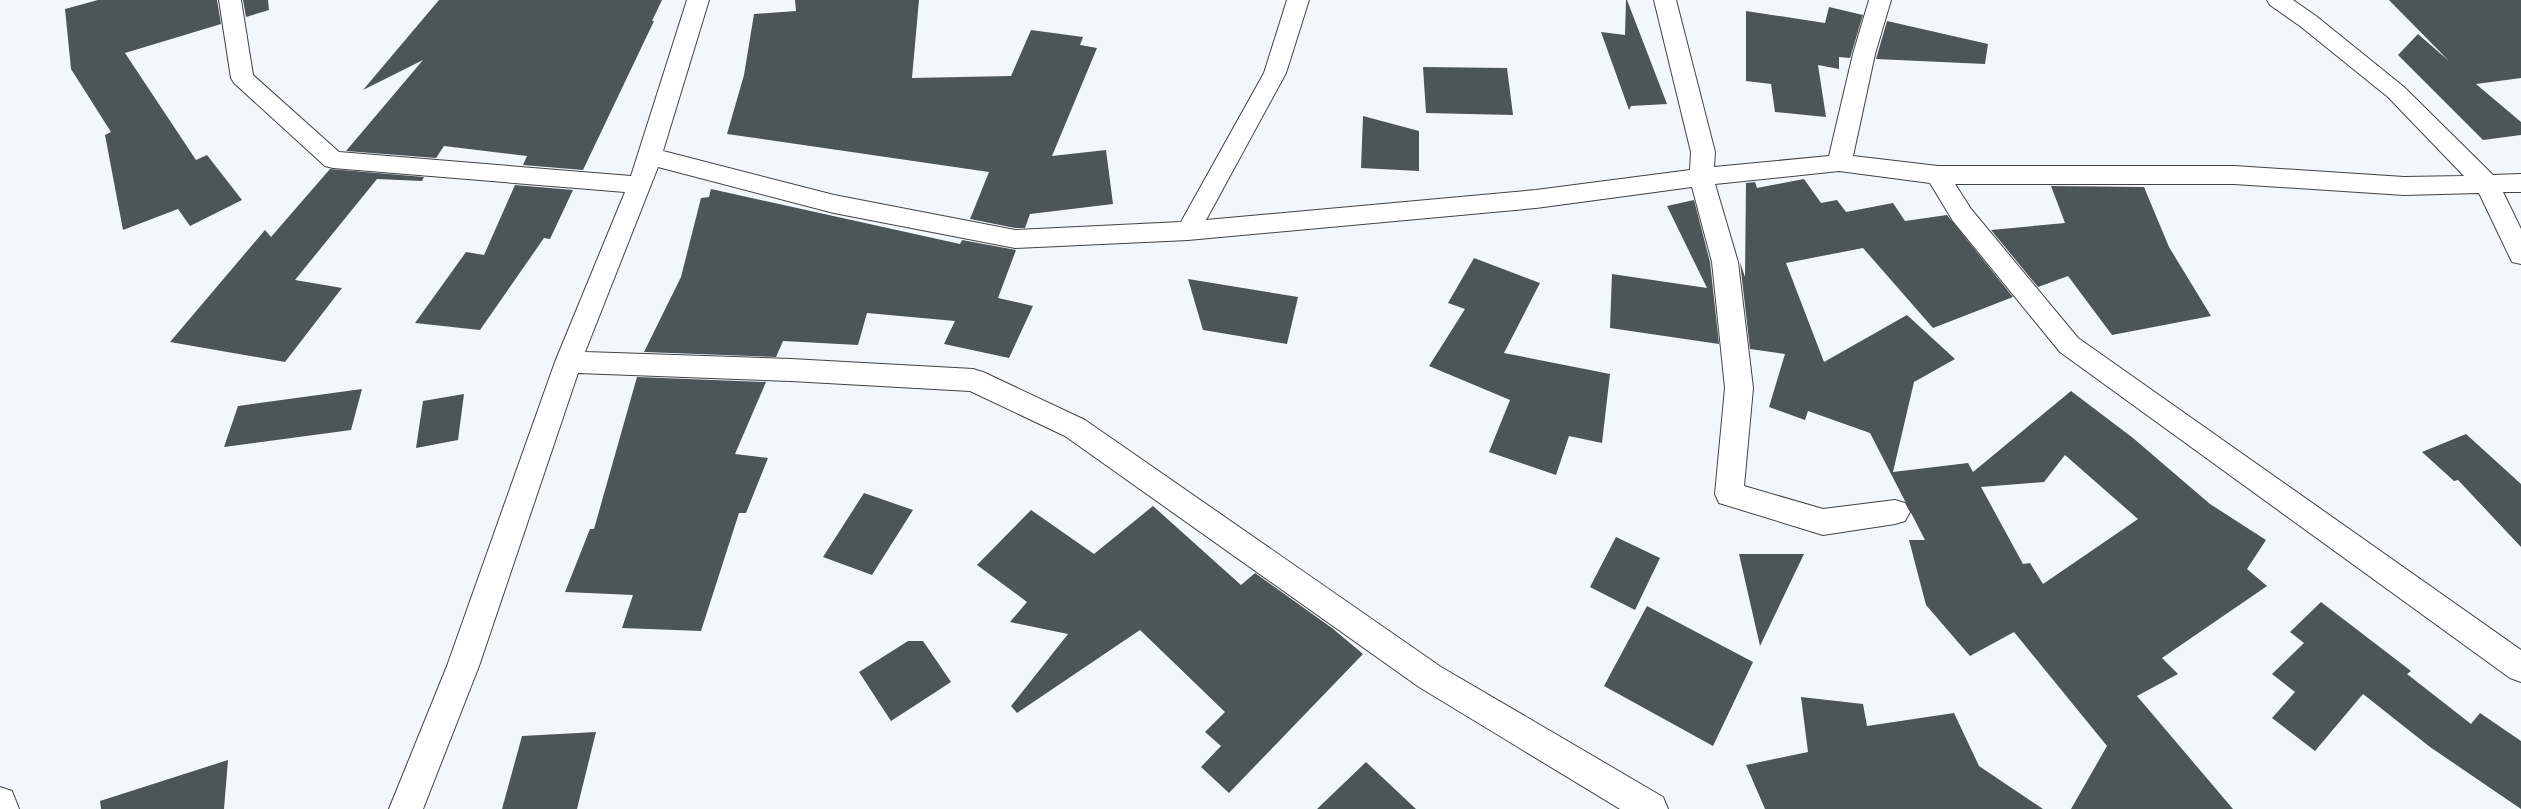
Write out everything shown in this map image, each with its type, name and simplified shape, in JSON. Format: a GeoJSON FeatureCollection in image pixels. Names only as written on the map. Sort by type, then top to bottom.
{"type":"FeatureCollection","features":[{"type":"Feature","properties":{"kind":"street"},"geometry":{"type":"LineString","coordinates":[[230,0],[242,78],[333,160],[640,185]]}},
{"type":"Feature","properties":{"kind":"street"},"geometry":{"type":"LineString","coordinates":[[406,809],[463,666],[568,362],[640,185],[698,0]]}},
{"type":"Feature","properties":{"kind":"street"},"geometry":{"type":"LineString","coordinates":[[1188,231],[1275,73],[1298,0]]}},
{"type":"Feature","properties":{"kind":"street"},"geometry":{"type":"LineString","coordinates":[[1665,0],[1703,152],[1701,177],[1725,262],[1739,388],[1729,494],[1823,522],[1895,512]]}},
{"type":"Feature","properties":{"kind":"street"},"geometry":{"type":"LineString","coordinates":[[1839,163],[1864,54],[1880,0]]}},
{"type":"Feature","properties":{"kind":"street"},"geometry":{"type":"LineString","coordinates":[[2278,0],[2396,92],[2487,184],[2521,254]]}},
{"type":"Feature","properties":{"kind":"street"},"geometry":{"type":"LineString","coordinates":[[648,156],[834,204],[1015,239],[1188,231],[1536,199],[1701,177],[1839,163],[1938,174],[2234,175],[2404,186],[2521,183]]}},
{"type":"Feature","properties":{"kind":"street"},"geometry":{"type":"LineString","coordinates":[[1938,174],[1962,215],[2069,345],[2521,668]]}},
{"type":"Feature","properties":{"kind":"street"},"geometry":{"type":"LineString","coordinates":[[568,362],[791,370],[973,380],[1075,428],[1430,677],[1651,809]]}},
{"type":"Feature","properties":{"kind":"street"},"geometry":{"type":"LineString","coordinates":[[0,803],[2,809]]}},
{"type":"Feature","properties":{"kind":"building"},"geometry":{"type":"Polygon","coordinates":[[[98,0],[217,0],[221,24],[125,53],[196,160],[207,155],[242,200],[190,226],[178,209],[123,230],[105,135],[111,132],[71,69],[65,9],[98,0]]]}},
{"type":"Feature","properties":{"kind":"building"},"geometry":{"type":"Polygon","coordinates":[[[243,0],[268,0],[269,10],[246,17],[243,0]]]}},
{"type":"Feature","properties":{"kind":"building"},"geometry":{"type":"Polygon","coordinates":[[[439,0],[662,0],[652,21],[654,21],[583,170],[523,165],[527,156],[444,146],[436,158],[346,151],[423,60],[363,90],[439,0]]]}},
{"type":"Feature","properties":{"kind":"building"},"geometry":{"type":"Polygon","coordinates":[[[795,0],[919,0],[912,78],[1011,76],[1031,30],[1083,37],[1080,45],[1097,48],[1052,156],[1106,150],[1113,204],[1030,214],[1025,228],[1015,228],[970,219],[989,172],[727,134],[744,75],[754,14],[796,11],[795,0]]]}},
{"type":"Feature","properties":{"kind":"building"},"geometry":{"type":"Polygon","coordinates":[[[1626,0],[1667,104],[1631,106],[1629,110],[1601,32],[1625,35],[1626,0]]]}},
{"type":"Feature","properties":{"kind":"building"},"geometry":{"type":"Polygon","coordinates":[[[2389,0],[2521,0],[2521,78],[2476,84],[2521,122],[2521,135],[2483,140],[2398,55],[2418,34],[2449,61],[2389,0]]]}},
{"type":"Feature","properties":{"kind":"building"},"geometry":{"type":"Polygon","coordinates":[[[1829,7],[1863,15],[1850,58],[1839,57],[1839,69],[1818,65],[1826,117],[1775,112],[1771,84],[1746,81],[1746,11],[1825,23],[1829,7]]]}},
{"type":"Feature","properties":{"kind":"building"},"geometry":{"type":"Polygon","coordinates":[[[1887,21],[1988,44],[1985,64],[1876,59],[1887,21]]]}},
{"type":"Feature","properties":{"kind":"building"},"geometry":{"type":"Polygon","coordinates":[[[1423,67],[1507,68],[1513,115],[1426,113],[1423,67]]]}},
{"type":"Feature","properties":{"kind":"building"},"geometry":{"type":"Polygon","coordinates":[[[1363,116],[1419,131],[1419,171],[1361,168],[1363,116]]]}},
{"type":"Feature","properties":{"kind":"building"},"geometry":{"type":"Polygon","coordinates":[[[330,169],[424,177],[422,181],[377,179],[295,280],[342,288],[285,362],[170,342],[265,230],[271,237],[330,169]]]}},
{"type":"Feature","properties":{"kind":"building"},"geometry":{"type":"Polygon","coordinates":[[[1804,179],[1821,203],[1837,200],[1846,212],[1893,203],[1905,221],[1947,215],[2013,297],[1933,328],[1863,248],[1786,263],[1824,362],[1907,315],[1955,359],[1914,382],[1893,472],[1968,463],[1973,472],[2071,391],[2133,438],[2210,504],[2266,540],[2247,569],[2267,586],[2162,658],[2178,674],[2137,696],[2233,809],[2071,809],[2107,746],[2014,632],[1970,656],[1926,605],[1909,540],[1925,540],[1870,433],[1808,411],[1805,420],[1769,407],[1785,354],[1750,349],[1740,262],[1745,277],[1746,183],[1755,182],[1757,188],[1804,179]],[[2065,455],[2044,482],[1981,487],[2023,564],[2030,563],[2043,584],[2138,519],[2065,455]]]}},
{"type":"Feature","properties":{"kind":"building"},"geometry":{"type":"Polygon","coordinates":[[[515,185],[573,190],[550,239],[544,238],[480,330],[415,323],[466,252],[484,255],[515,185]]]}},
{"type":"Feature","properties":{"kind":"building"},"geometry":{"type":"Polygon","coordinates":[[[2051,186],[2144,187],[2169,247],[2211,316],[2112,335],[2068,276],[2038,287],[1991,230],[2065,223],[2051,186]]]}},
{"type":"Feature","properties":{"kind":"building"},"geometry":{"type":"Polygon","coordinates":[[[711,189],[960,244],[962,240],[1016,250],[998,298],[1033,306],[1009,358],[944,344],[955,321],[867,313],[858,345],[783,341],[776,357],[644,352],[681,277],[701,198],[709,197],[711,189]]]}},
{"type":"Feature","properties":{"kind":"building"},"geometry":{"type":"Polygon","coordinates":[[[1694,200],[1710,262],[1719,344],[1610,328],[1612,274],[1707,288],[1667,206],[1694,200]]]}},
{"type":"Feature","properties":{"kind":"building"},"geometry":{"type":"Polygon","coordinates":[[[1474,258],[1540,283],[1504,353],[1610,374],[1602,443],[1569,436],[1556,475],[1489,452],[1510,400],[1429,366],[1465,309],[1448,303],[1474,258]]]}},
{"type":"Feature","properties":{"kind":"building"},"geometry":{"type":"Polygon","coordinates":[[[1188,279],[1298,297],[1287,344],[1203,330],[1188,279]]]}},
{"type":"Feature","properties":{"kind":"building"},"geometry":{"type":"Polygon","coordinates":[[[637,377],[766,382],[735,454],[768,458],[746,513],[739,513],[701,631],[622,628],[633,595],[565,592],[590,529],[594,529],[637,377]]]}},
{"type":"Feature","properties":{"kind":"building"},"geometry":{"type":"Polygon","coordinates":[[[362,389],[351,430],[224,447],[238,406],[362,389]]]}},
{"type":"Feature","properties":{"kind":"building"},"geometry":{"type":"Polygon","coordinates":[[[464,394],[458,440],[416,448],[423,401],[464,394]]]}},
{"type":"Feature","properties":{"kind":"building"},"geometry":{"type":"Polygon","coordinates":[[[2466,434],[2521,484],[2521,547],[2458,480],[2454,481],[2422,452],[2466,434]]]}},
{"type":"Feature","properties":{"kind":"building"},"geometry":{"type":"Polygon","coordinates":[[[864,493],[913,510],[872,575],[823,557],[864,493]]]}},
{"type":"Feature","properties":{"kind":"building"},"geometry":{"type":"Polygon","coordinates":[[[1153,506],[1241,585],[1255,573],[1332,628],[1363,654],[1229,793],[1201,767],[1221,746],[1205,732],[1225,712],[1140,630],[1017,713],[1011,706],[1068,634],[1010,622],[1027,602],[977,565],[1031,510],[1094,554],[1153,506]]]}},
{"type":"Feature","properties":{"kind":"building"},"geometry":{"type":"Polygon","coordinates":[[[1616,537],[1660,558],[1635,610],[1590,587],[1616,537]]]}},
{"type":"Feature","properties":{"kind":"building"},"geometry":{"type":"Polygon","coordinates":[[[1739,554],[1804,554],[1760,646],[1739,554]]]}},
{"type":"Feature","properties":{"kind":"building"},"geometry":{"type":"Polygon","coordinates":[[[2321,602],[2411,671],[2407,674],[2471,724],[2480,713],[2521,741],[2521,809],[2430,747],[2363,694],[2315,751],[2272,718],[2295,692],[2272,674],[2304,643],[2290,632],[2321,602]]]}},
{"type":"Feature","properties":{"kind":"building"},"geometry":{"type":"Polygon","coordinates":[[[1647,606],[1753,662],[1713,746],[1604,686],[1647,606]]]}},
{"type":"Feature","properties":{"kind":"building"},"geometry":{"type":"Polygon","coordinates":[[[908,641],[923,641],[951,682],[891,721],[859,672],[908,641]]]}},
{"type":"Feature","properties":{"kind":"building"},"geometry":{"type":"Polygon","coordinates":[[[1801,697],[1863,704],[1867,726],[1954,713],[1979,766],[2043,809],[1765,809],[1746,765],[1808,752],[1801,697]]]}},
{"type":"Feature","properties":{"kind":"building"},"geometry":{"type":"Polygon","coordinates":[[[596,732],[577,809],[502,809],[522,736],[596,732]]]}},
{"type":"Feature","properties":{"kind":"building"},"geometry":{"type":"Polygon","coordinates":[[[228,760],[224,809],[101,809],[100,801],[228,760]]]}},
{"type":"Feature","properties":{"kind":"building"},"geometry":{"type":"Polygon","coordinates":[[[1366,762],[1416,809],[1317,809],[1366,762]]]}}]}
